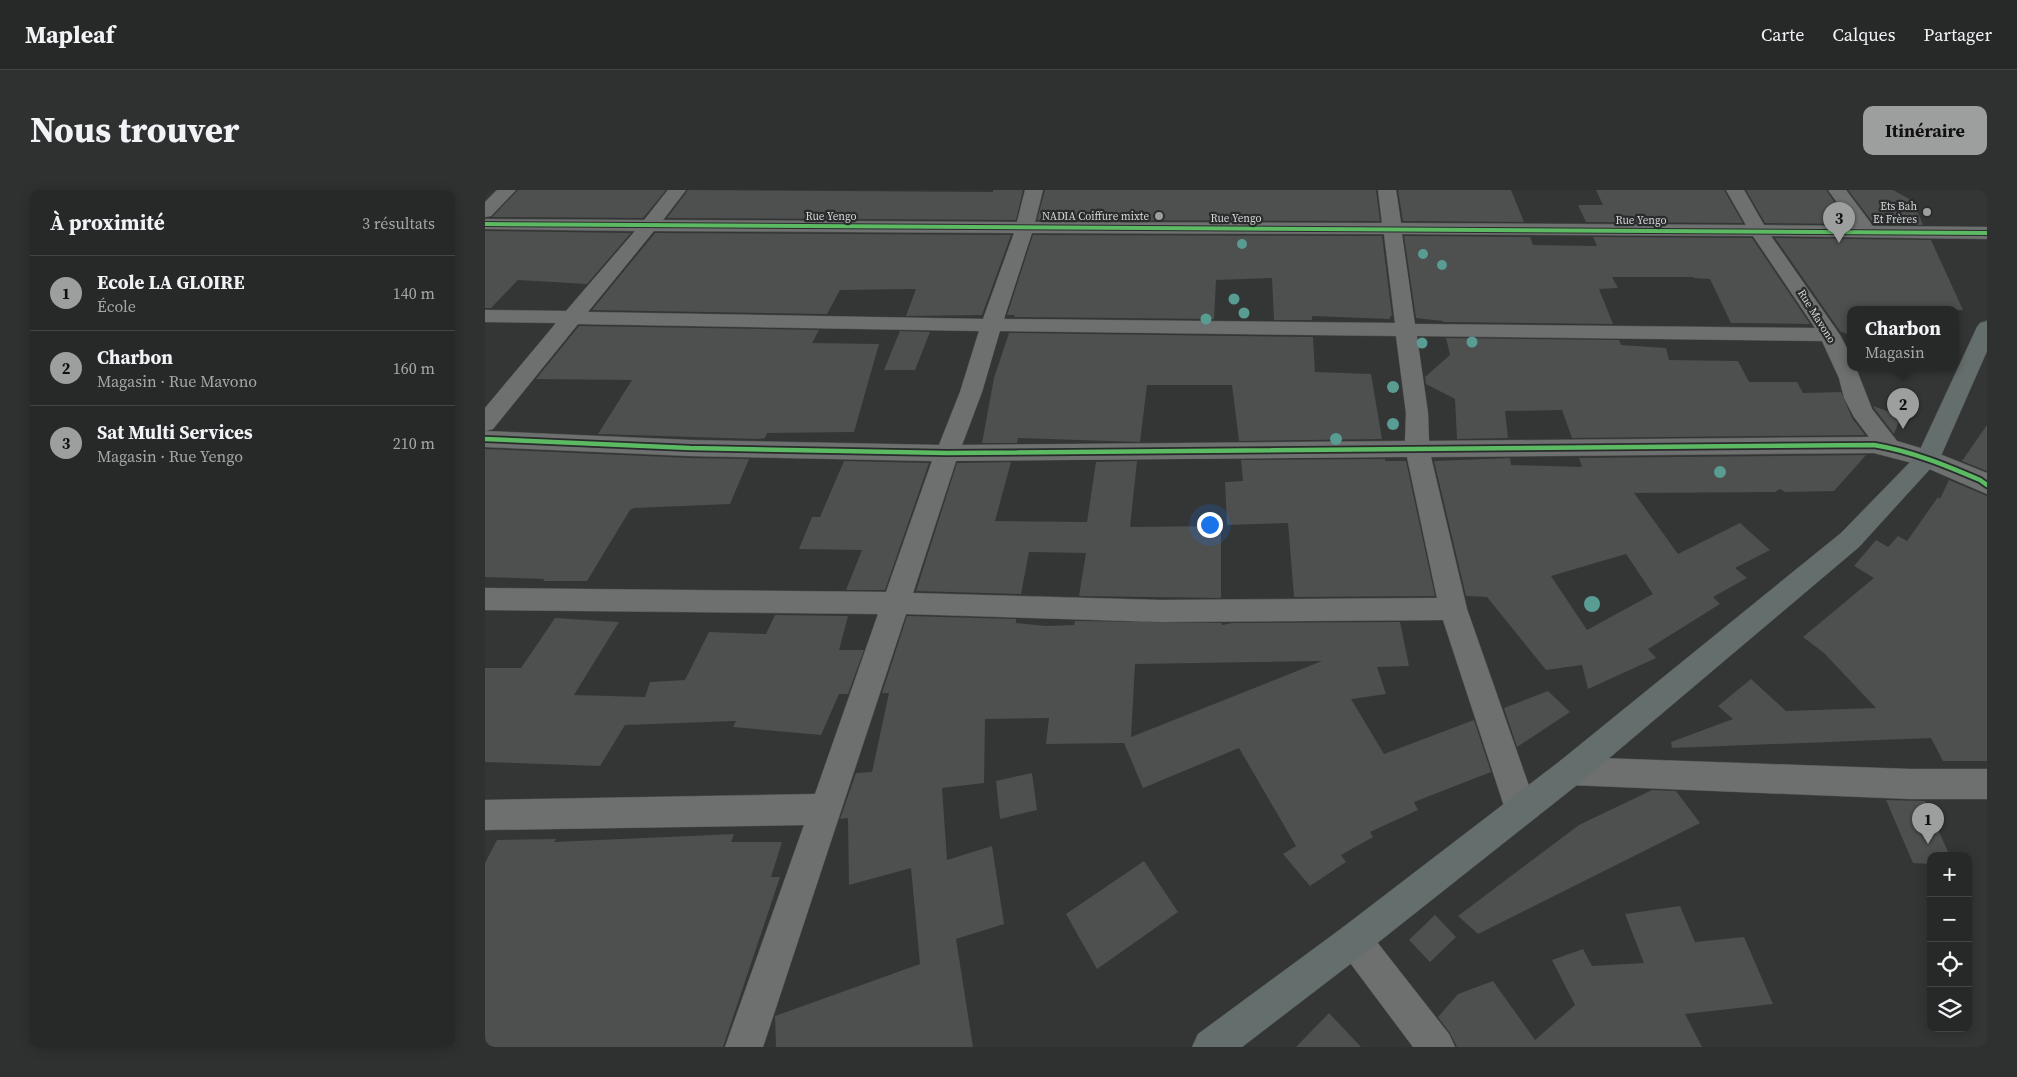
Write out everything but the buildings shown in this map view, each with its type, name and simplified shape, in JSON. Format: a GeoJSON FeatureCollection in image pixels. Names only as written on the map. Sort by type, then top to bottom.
{"type":"FeatureCollection","features":[{"type":"Feature","properties":{"kind":"highway"},"geometry":{"type":"LineString","coordinates":[[1211,1047],[1355,940],[1571,771],[1850,540],[1928,458],[1987,327]]}},
{"type":"Feature","properties":{"kind":"street"},"geometry":{"type":"LineString","coordinates":[[485,212],[507,190]]}},
{"type":"Feature","properties":{"kind":"street"},"geometry":{"type":"LineString","coordinates":[[485,423],[533,361],[651,225],[677,190]]}},
{"type":"Feature","properties":{"kind":"street"},"geometry":{"type":"LineString","coordinates":[[744,1047],[947,454],[971,392],[991,325],[1025,227],[1034,190]]}},
{"type":"Feature","properties":{"kind":"street"},"geometry":{"type":"LineString","coordinates":[[1387,190],[1417,413],[1417,448],[1453,609],[1521,809]]}},
{"type":"Feature","properties":{"kind":"street","name":"Rue Mavono"},"geometry":{"type":"LineString","coordinates":[[1735,190],[1758,230],[1830,335],[1850,378],[1855,398],[1862,412],[1889,447]]}},
{"type":"Feature","properties":{"kind":"street"},"geometry":{"type":"LineString","coordinates":[[1837,190],[1867,231]]}},
{"type":"Feature","properties":{"kind":"street","name":"Rue Yengo"},"geometry":{"type":"LineString","coordinates":[[485,224],[1393,227],[1565,230],[1987,232]]}},
{"type":"Feature","properties":{"kind":"street"},"geometry":{"type":"LineString","coordinates":[[485,316],[574,316],[991,325],[1830,335]]}},
{"type":"Feature","properties":{"kind":"street"},"geometry":{"type":"LineString","coordinates":[[485,439],[690,448],[947,454],[1874,445],[1889,447],[1928,458],[1980,480],[1987,485]]}},
{"type":"Feature","properties":{"kind":"street"},"geometry":{"type":"LineString","coordinates":[[485,599],[896,603],[1159,610],[1453,609]]}},
{"type":"Feature","properties":{"kind":"street"},"geometry":{"type":"LineString","coordinates":[[1571,771],[1910,784],[1987,784]]}},
{"type":"Feature","properties":{"kind":"street"},"geometry":{"type":"LineString","coordinates":[[485,815],[825,809]]}},
{"type":"Feature","properties":{"kind":"street"},"geometry":{"type":"LineString","coordinates":[[1355,940],[1436,1047]]}},
{"type":"Feature","properties":{"kind":"cycle path"},"geometry":{"type":"LineString","coordinates":[[485,224],[1611,229],[1987,233]]}},
{"type":"Feature","properties":{"kind":"cycle path"},"geometry":{"type":"LineString","coordinates":[[485,439],[690,448],[947,453],[1874,445],[1902,450],[1929,459],[1980,480],[1987,485]]}},
{"type":"Feature","properties":{"kind":"place","name":"Ets Bah Et Frères"},"geometry":{"type":"Point","coordinates":[1927,212]}},
{"type":"Feature","properties":{"kind":"place","name":"NADIA Coiffure mixte"},"geometry":{"type":"Point","coordinates":[1159,216]}},
{"type":"Feature","properties":{"kind":"place","name":"Sat Multi Services"},"geometry":{"type":"Point","coordinates":[1839,243]}},
{"type":"Feature","properties":{"kind":"place","name":"Charbon"},"geometry":{"type":"Point","coordinates":[1903,429]}},
{"type":"Feature","properties":{"kind":"place","name":"Ecole LA GLOIRE"},"geometry":{"type":"Point","coordinates":[1928,844]}}]}
